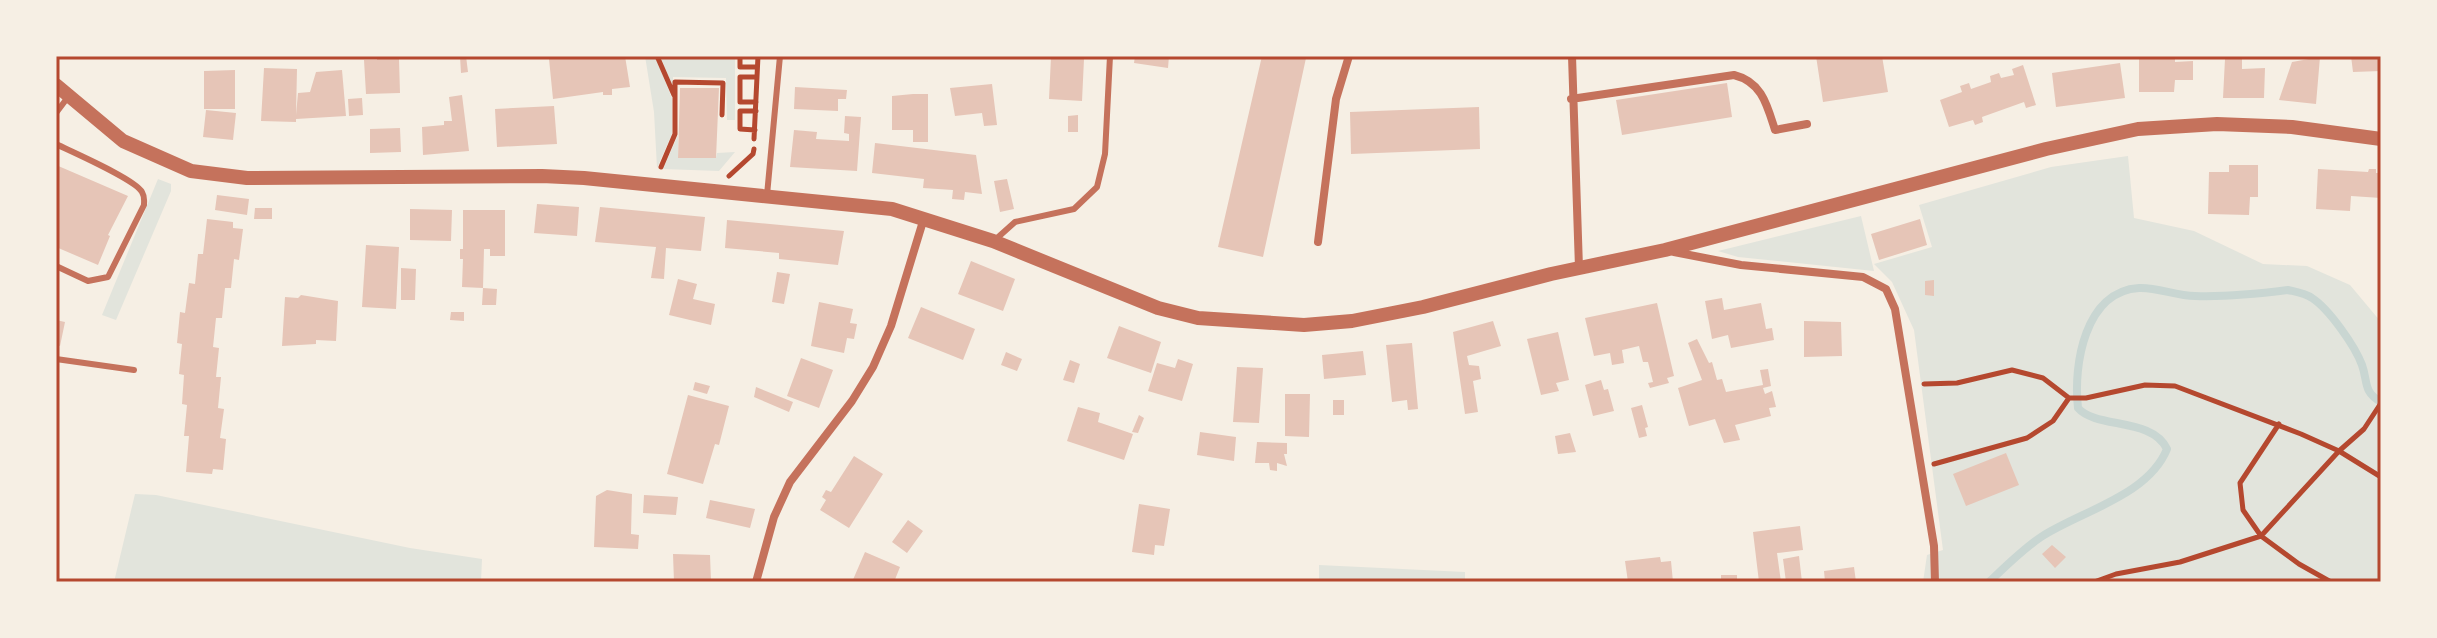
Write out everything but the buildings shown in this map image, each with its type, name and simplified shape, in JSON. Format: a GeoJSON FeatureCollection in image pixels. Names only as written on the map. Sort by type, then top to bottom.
{"type":"FeatureCollection","features":[{"type":"Feature","properties":{"kind":"street"},"geometry":{"type":"LineString","coordinates":[[1318,242],[1336,99],[1349,56]]}},
{"type":"Feature","properties":{"kind":"street"},"geometry":{"type":"LineString","coordinates":[[1572,56],[1571,99],[1579,268]]}},
{"type":"Feature","properties":{"kind":"street"},"geometry":{"type":"LineString","coordinates":[[1571,99],[1734,75],[1752,82],[1762,94],[1775,130],[1807,124]]}},
{"type":"Feature","properties":{"kind":"street"},"geometry":{"type":"LineString","coordinates":[[56,85],[123,141],[191,171],[247,178],[542,176],[892,209],[993,241],[1158,308],[1198,318],[1304,325],[1352,321],[1423,307],[1665,250],[2046,149],[2138,129],[2247,125],[2292,127],[2381,139]]}},
{"type":"Feature","properties":{"kind":"street"},"geometry":{"type":"LineString","coordinates":[[756,582],[774,517],[790,482],[852,401],[873,367],[891,326],[925,217]]}},
{"type":"Feature","properties":{"kind":"street"},"geometry":{"type":"LineString","coordinates":[[1665,250],[1741,265],[1863,277],[1886,289],[1895,309],[1934,546],[1935,582]]}},
{"type":"Feature","properties":{"kind":"lane"},"geometry":{"type":"LineString","coordinates":[[767,195],[780,56]]}},
{"type":"Feature","properties":{"kind":"lane"},"geometry":{"type":"LineString","coordinates":[[993,241],[1015,222],[1074,209],[1097,187],[1105,154],[1110,56]]}},
{"type":"Feature","properties":{"kind":"lane"},"geometry":{"type":"LineString","coordinates":[[56,113],[68,97]]}},
{"type":"Feature","properties":{"kind":"lane"},"geometry":{"type":"LineString","coordinates":[[56,144],[130,182],[142,192],[144,198],[144,205],[108,277],[88,281],[56,266]]}},
{"type":"Feature","properties":{"kind":"lane"},"geometry":{"type":"LineString","coordinates":[[56,359],[134,370]]}},
{"type":"Feature","properties":{"kind":"path"},"geometry":{"type":"LineString","coordinates":[[657,56],[675,97]]}},
{"type":"Feature","properties":{"kind":"path"},"geometry":{"type":"LineString","coordinates":[[740,56],[740,67],[757,67]]}},
{"type":"Feature","properties":{"kind":"path"},"geometry":{"type":"LineString","coordinates":[[728,177],[753,154],[758,56]]}},
{"type":"Feature","properties":{"kind":"path"},"geometry":{"type":"LineString","coordinates":[[756,102],[740,102],[740,77],[757,77]]}},
{"type":"Feature","properties":{"kind":"path"},"geometry":{"type":"LineString","coordinates":[[660,172],[675,134],[675,82],[723,83],[722,115]]}},
{"type":"Feature","properties":{"kind":"path"},"geometry":{"type":"LineString","coordinates":[[755,130],[740,129],[740,111],[756,111]]}},
{"type":"Feature","properties":{"kind":"path"},"geometry":{"type":"LineString","coordinates":[[1907,385],[1957,383],[2012,370],[2043,378],[2069,398],[2086,398],[2145,385],[2175,386],[2279,424],[2339,451],[2381,477]]}},
{"type":"Feature","properties":{"kind":"path"},"geometry":{"type":"LineString","coordinates":[[1921,468],[2027,438],[2053,421],[2069,398]]}},
{"type":"Feature","properties":{"kind":"path"},"geometry":{"type":"LineString","coordinates":[[2094,582],[2116,574],[2180,562],[2261,536],[2339,451],[2364,429],[2380,405]]}},
{"type":"Feature","properties":{"kind":"path"},"geometry":{"type":"LineString","coordinates":[[2279,424],[2240,483],[2243,510],[2261,536],[2299,564],[2331,582]]}},
{"type":"Feature","properties":{"kind":"shaded area"},"geometry":{"type":"Polygon","coordinates":[[[645,56],[655,56],[672,98],[672,134],[657,168],[654,112],[645,56]]]}},
{"type":"Feature","properties":{"kind":"shaded area"},"geometry":{"type":"Polygon","coordinates":[[[660,56],[735,56],[735,120],[727,120],[726,78],[673,77],[673,87],[660,56]]]}},
{"type":"Feature","properties":{"kind":"shaded area"},"geometry":{"type":"Polygon","coordinates":[[[678,135],[678,158],[716,158],[717,153],[735,152],[719,171],[663,169],[678,135]]]}},
{"type":"Feature","properties":{"kind":"shaded area"},"geometry":{"type":"Polygon","coordinates":[[[2128,156],[2134,218],[2194,231],[2263,264],[2307,266],[2350,285],[2381,322],[2381,582],[1923,582],[1927,555],[1943,550],[1914,330],[1892,282],[1874,264],[1932,247],[1919,205],[2051,167],[2128,156]]]}},
{"type":"Feature","properties":{"kind":"shaded area"},"geometry":{"type":"Polygon","coordinates":[[[158,179],[171,184],[171,191],[116,320],[102,315],[158,179]]]}},
{"type":"Feature","properties":{"kind":"shaded area"},"geometry":{"type":"Polygon","coordinates":[[[1861,216],[1874,271],[1738,257],[1718,251],[1861,216]]]}},
{"type":"Feature","properties":{"kind":"shaded area"},"geometry":{"type":"Polygon","coordinates":[[[135,494],[156,495],[410,548],[482,559],[481,582],[114,582],[135,494]]]}},
{"type":"Feature","properties":{"kind":"shaded area"},"geometry":{"type":"Polygon","coordinates":[[[1319,565],[1465,572],[1465,582],[1319,582],[1319,565]]]}},
{"type":"Feature","properties":{"kind":"waterway"},"geometry":{"type":"LineString","coordinates":[[1989,582],[2041,537],[2129,491],[2158,465],[2167,449],[2160,439],[2149,432],[2097,419],[2078,408],[2078,372],[2086,333],[2106,302],[2121,292],[2146,288],[2188,296],[2218,296],[2288,290],[2307,295],[2319,303],[2341,328],[2359,357],[2369,390],[2381,402]]}}]}
